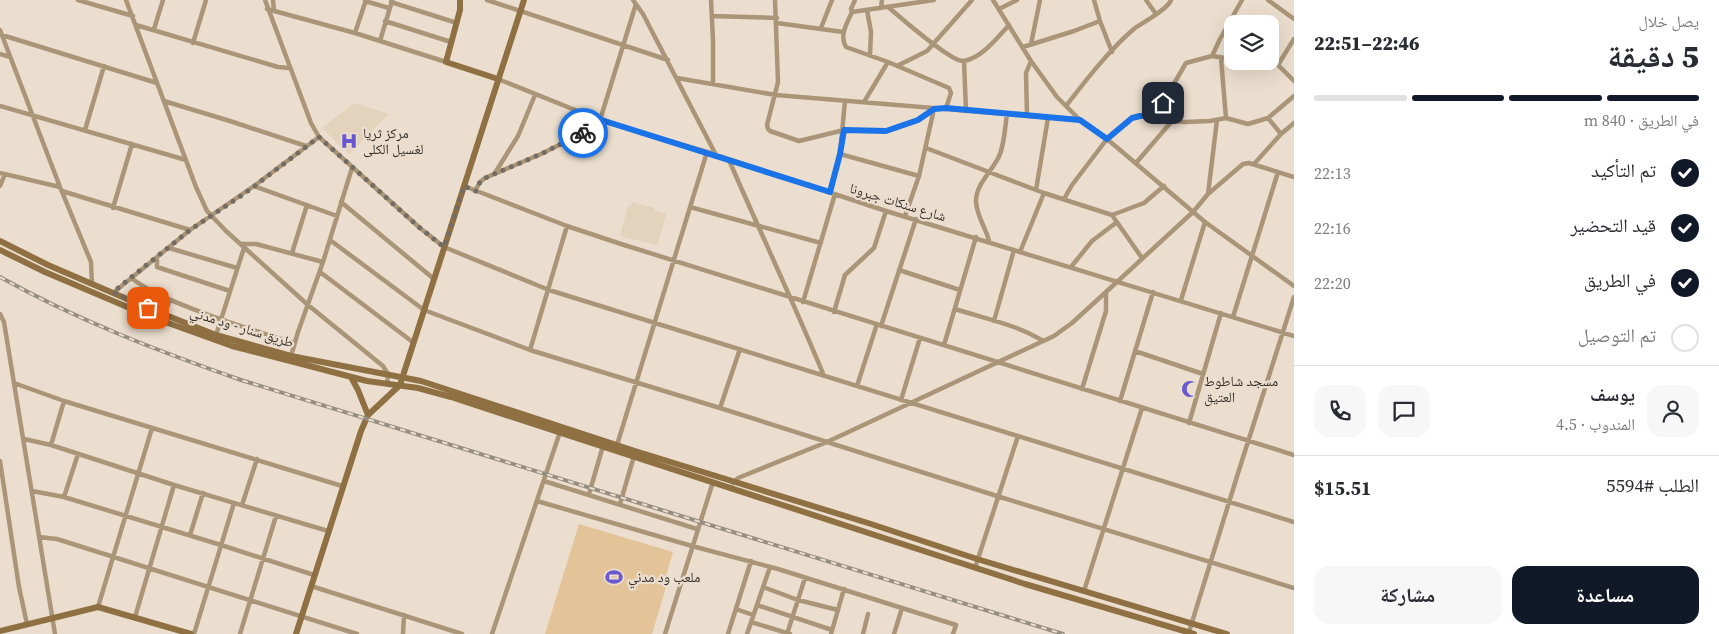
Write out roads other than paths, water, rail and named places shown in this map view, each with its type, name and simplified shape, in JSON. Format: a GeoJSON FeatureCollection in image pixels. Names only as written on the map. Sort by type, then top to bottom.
{"type":"FeatureCollection","features":[{"type":"Feature","properties":{"kind":"main road"},"geometry":{"type":"LineString","coordinates":[[460,0],[461,5],[457,23],[446,62],[498,79]]}},
{"type":"Feature","properties":{"kind":"main road"},"geometry":{"type":"LineString","coordinates":[[296,634],[356,442],[368,414],[400,385],[404,376],[524,0]]}},
{"type":"Feature","properties":{"kind":"main road","name":"طريق سنار - ود مدني"},"geometry":{"type":"LineString","coordinates":[[0,241],[48,265],[164,315],[216,335],[313,363]]}},
{"type":"Feature","properties":{"kind":"main road","name":"طريق سنار - ود مدني"},"geometry":{"type":"LineString","coordinates":[[0,250],[45,272],[174,326],[232,346],[313,363]]}},
{"type":"Feature","properties":{"kind":"main road"},"geometry":{"type":"LineString","coordinates":[[313,363],[404,376],[730,489],[974,568],[1192,633]]}},
{"type":"Feature","properties":{"kind":"main road"},"geometry":{"type":"LineString","coordinates":[[313,363],[350,376],[418,388],[617,445],[977,559],[1227,634]]}},
{"type":"Feature","properties":{"kind":"main road"},"geometry":{"type":"LineString","coordinates":[[350,376],[368,414]]}},
{"type":"Feature","properties":{"kind":"main road"},"geometry":{"type":"LineString","coordinates":[[0,632],[98,607],[135,616],[192,634]]}},
{"type":"Feature","properties":{"kind":"street"},"geometry":{"type":"LineString","coordinates":[[78,0],[133,16]]}},
{"type":"Feature","properties":{"kind":"street"},"geometry":{"type":"LineString","coordinates":[[126,0],[196,186],[211,216],[308,305],[376,359],[388,374],[387,384]]}},
{"type":"Feature","properties":{"kind":"street"},"geometry":{"type":"LineString","coordinates":[[154,30],[163,0]]}},
{"type":"Feature","properties":{"kind":"street"},"geometry":{"type":"LineString","coordinates":[[194,43],[206,0]]}},
{"type":"Feature","properties":{"kind":"street"},"geometry":{"type":"LineString","coordinates":[[265,0],[289,68],[311,123],[319,137],[444,247],[549,290],[1294,522]]}},
{"type":"Feature","properties":{"kind":"street"},"geometry":{"type":"LineString","coordinates":[[273,0],[274,11]]}},
{"type":"Feature","properties":{"kind":"street"},"geometry":{"type":"LineString","coordinates":[[487,0],[668,60]]}},
{"type":"Feature","properties":{"kind":"street"},"geometry":{"type":"LineString","coordinates":[[710,0],[713,83]]}},
{"type":"Feature","properties":{"kind":"street"},"geometry":{"type":"LineString","coordinates":[[776,0],[778,82],[767,125],[770,131],[799,141],[844,130],[886,131],[918,120],[934,109]]}},
{"type":"Feature","properties":{"kind":"street"},"geometry":{"type":"LineString","coordinates":[[821,28],[832,0]]}},
{"type":"Feature","properties":{"kind":"street"},"geometry":{"type":"LineString","coordinates":[[855,0],[843,32],[843,43],[846,47],[888,62],[949,88],[951,93],[946,108]]}},
{"type":"Feature","properties":{"kind":"street"},"geometry":{"type":"LineString","coordinates":[[881,8],[882,0]]}},
{"type":"Feature","properties":{"kind":"street"},"geometry":{"type":"LineString","coordinates":[[852,12],[934,0]]}},
{"type":"Feature","properties":{"kind":"street"},"geometry":{"type":"LineString","coordinates":[[897,66],[927,51],[972,0]]}},
{"type":"Feature","properties":{"kind":"street"},"geometry":{"type":"LineString","coordinates":[[993,0],[1031,61],[1058,97],[1080,120],[1107,139],[1205,222],[1294,286]]}},
{"type":"Feature","properties":{"kind":"street"},"geometry":{"type":"LineString","coordinates":[[999,9],[1017,0]]}},
{"type":"Feature","properties":{"kind":"street"},"geometry":{"type":"LineString","coordinates":[[1031,44],[1040,0]]}},
{"type":"Feature","properties":{"kind":"street"},"geometry":{"type":"LineString","coordinates":[[1094,0],[1112,52]]}},
{"type":"Feature","properties":{"kind":"street"},"geometry":{"type":"LineString","coordinates":[[1146,0],[1156,14]]}},
{"type":"Feature","properties":{"kind":"street"},"geometry":{"type":"LineString","coordinates":[[1066,106],[1134,29],[1167,6],[1171,0]]}},
{"type":"Feature","properties":{"kind":"street"},"geometry":{"type":"LineString","coordinates":[[1212,56],[1242,0]]}},
{"type":"Feature","properties":{"kind":"street"},"geometry":{"type":"LineString","coordinates":[[1268,0],[1294,19]]}},
{"type":"Feature","properties":{"kind":"street"},"geometry":{"type":"LineString","coordinates":[[355,33],[365,1],[389,8]]}},
{"type":"Feature","properties":{"kind":"street"},"geometry":{"type":"LineString","coordinates":[[380,41],[392,1],[457,23]]}},
{"type":"Feature","properties":{"kind":"street"},"geometry":{"type":"LineString","coordinates":[[600,120],[634,2]]}},
{"type":"Feature","properties":{"kind":"street"},"geometry":{"type":"LineString","coordinates":[[634,2],[643,14],[668,60],[716,156]]}},
{"type":"Feature","properties":{"kind":"street"},"geometry":{"type":"LineString","coordinates":[[888,7],[932,44],[954,59],[964,61],[983,51],[1009,25]]}},
{"type":"Feature","properties":{"kind":"street"},"geometry":{"type":"LineString","coordinates":[[267,9],[355,33],[446,62]]}},
{"type":"Feature","properties":{"kind":"street"},"geometry":{"type":"LineString","coordinates":[[867,10],[871,32],[870,55]]}},
{"type":"Feature","properties":{"kind":"street"},"geometry":{"type":"LineString","coordinates":[[712,16],[777,21],[843,32]]}},
{"type":"Feature","properties":{"kind":"street"},"geometry":{"type":"LineString","coordinates":[[385,21],[451,42]]}},
{"type":"Feature","properties":{"kind":"street"},"geometry":{"type":"LineString","coordinates":[[1023,47],[1100,21]]}},
{"type":"Feature","properties":{"kind":"street"},"geometry":{"type":"LineString","coordinates":[[136,25],[278,68],[289,68]]}},
{"type":"Feature","properties":{"kind":"street"},"geometry":{"type":"LineString","coordinates":[[1,33],[157,83]]}},
{"type":"Feature","properties":{"kind":"street"},"geometry":{"type":"LineString","coordinates":[[1,33],[91,262],[92,284]]}},
{"type":"Feature","properties":{"kind":"street"},"geometry":{"type":"LineString","coordinates":[[1279,63],[1294,39]]}},
{"type":"Feature","properties":{"kind":"street"},"geometry":{"type":"LineString","coordinates":[[0,54],[10,57]]}},
{"type":"Feature","properties":{"kind":"street"},"geometry":{"type":"LineString","coordinates":[[1155,116],[1186,63],[1212,56],[1224,58]]}},
{"type":"Feature","properties":{"kind":"street"},"geometry":{"type":"LineString","coordinates":[[1221,58],[1226,118]]}},
{"type":"Feature","properties":{"kind":"street"},"geometry":{"type":"LineString","coordinates":[[964,61],[966,111]]}},
{"type":"Feature","properties":{"kind":"street"},"geometry":{"type":"LineString","coordinates":[[1027,115],[1026,73],[1031,61]]}},
{"type":"Feature","properties":{"kind":"street"},"geometry":{"type":"LineString","coordinates":[[864,102],[888,62]]}},
{"type":"Feature","properties":{"kind":"street"},"geometry":{"type":"LineString","coordinates":[[85,130],[104,66]]}},
{"type":"Feature","properties":{"kind":"street"},"geometry":{"type":"LineString","coordinates":[[1279,66],[1294,82]]}},
{"type":"Feature","properties":{"kind":"street"},"geometry":{"type":"LineString","coordinates":[[677,78],[776,95],[1080,120]]}},
{"type":"Feature","properties":{"kind":"street","name":"شارع سنكات جبرونا"},"geometry":{"type":"LineString","coordinates":[[498,79],[600,120],[707,152],[886,211],[976,237],[1294,336]]}},
{"type":"Feature","properties":{"kind":"street"},"geometry":{"type":"LineString","coordinates":[[494,174],[518,136],[535,95]]}},
{"type":"Feature","properties":{"kind":"street"},"geometry":{"type":"LineString","coordinates":[[1064,199],[1072,185],[1107,139],[1132,118],[1155,116],[1172,121],[1197,122],[1226,118],[1248,124],[1268,118],[1294,96]]}},
{"type":"Feature","properties":{"kind":"street"},"geometry":{"type":"LineString","coordinates":[[164,101],[306,146]]}},
{"type":"Feature","properties":{"kind":"street"},"geometry":{"type":"LineString","coordinates":[[830,192],[844,130],[845,101]]}},
{"type":"Feature","properties":{"kind":"street"},"geometry":{"type":"LineString","coordinates":[[0,106],[33,114],[186,160]]}},
{"type":"Feature","properties":{"kind":"street"},"geometry":{"type":"LineString","coordinates":[[905,216],[926,148],[934,109]]}},
{"type":"Feature","properties":{"kind":"street"},"geometry":{"type":"LineString","coordinates":[[989,242],[976,199],[987,172],[998,160],[1007,114]]}},
{"type":"Feature","properties":{"kind":"street"},"geometry":{"type":"LineString","coordinates":[[476,191],[482,180],[581,134],[589,128],[595,118]]}},
{"type":"Feature","properties":{"kind":"street"},"geometry":{"type":"LineString","coordinates":[[1036,190],[1048,118]]}},
{"type":"Feature","properties":{"kind":"street"},"geometry":{"type":"LineString","coordinates":[[1268,118],[1281,134]]}},
{"type":"Feature","properties":{"kind":"street"},"geometry":{"type":"LineString","coordinates":[[1208,194],[1217,120]]}},
{"type":"Feature","properties":{"kind":"street"},"geometry":{"type":"LineString","coordinates":[[1136,163],[1172,121]]}},
{"type":"Feature","properties":{"kind":"street"},"geometry":{"type":"LineString","coordinates":[[1254,164],[1281,134],[1294,123]]}},
{"type":"Feature","properties":{"kind":"street"},"geometry":{"type":"LineString","coordinates":[[113,292],[190,230],[254,186],[319,137]]}},
{"type":"Feature","properties":{"kind":"street"},"geometry":{"type":"LineString","coordinates":[[113,208],[132,144]]}},
{"type":"Feature","properties":{"kind":"street"},"geometry":{"type":"LineString","coordinates":[[926,148],[1036,190],[1112,215],[1142,258]]}},
{"type":"Feature","properties":{"kind":"street"},"geometry":{"type":"LineString","coordinates":[[617,445],[707,152]]}},
{"type":"Feature","properties":{"kind":"street"},"geometry":{"type":"LineString","coordinates":[[840,154],[918,176]]}},
{"type":"Feature","properties":{"kind":"street"},"geometry":{"type":"LineString","coordinates":[[729,160],[757,226],[792,298],[824,376]]}},
{"type":"Feature","properties":{"kind":"street"},"geometry":{"type":"LineString","coordinates":[[730,489],[733,482],[827,442],[1054,336],[1072,323],[1193,212],[1208,194],[1243,164],[1254,164],[1294,177]]}},
{"type":"Feature","properties":{"kind":"street"},"geometry":{"type":"LineString","coordinates":[[292,356],[324,262],[352,168]]}},
{"type":"Feature","properties":{"kind":"street"},"geometry":{"type":"LineString","coordinates":[[1233,317],[1278,172]]}},
{"type":"Feature","properties":{"kind":"street"},"geometry":{"type":"LineString","coordinates":[[0,186],[2,173],[61,189],[113,208],[190,230]]}},
{"type":"Feature","properties":{"kind":"street"},"geometry":{"type":"LineString","coordinates":[[254,186],[337,216]]}},
{"type":"Feature","properties":{"kind":"street"},"geometry":{"type":"LineString","coordinates":[[464,186],[567,226],[834,312],[1294,455]]}},
{"type":"Feature","properties":{"kind":"street"},"geometry":{"type":"LineString","coordinates":[[1112,215],[1144,204],[1164,186]]}},
{"type":"Feature","properties":{"kind":"street"},"geometry":{"type":"LineString","coordinates":[[994,321],[1017,251],[1044,192]]}},
{"type":"Feature","properties":{"kind":"street"},"geometry":{"type":"LineString","coordinates":[[803,302],[835,194]]}},
{"type":"Feature","properties":{"kind":"street"},"geometry":{"type":"LineString","coordinates":[[341,202],[434,279]]}},
{"type":"Feature","properties":{"kind":"street"},"geometry":{"type":"LineString","coordinates":[[292,253],[307,205]]}},
{"type":"Feature","properties":{"kind":"street"},"geometry":{"type":"LineString","coordinates":[[690,207],[821,244]]}},
{"type":"Feature","properties":{"kind":"street"},"geometry":{"type":"LineString","coordinates":[[834,312],[845,275],[874,248],[886,211]]}},
{"type":"Feature","properties":{"kind":"street"},"geometry":{"type":"LineString","coordinates":[[857,386],[916,219]]}},
{"type":"Feature","properties":{"kind":"street"},"geometry":{"type":"LineString","coordinates":[[1071,267],[1092,241],[1117,222]]}},
{"type":"Feature","properties":{"kind":"street"},"geometry":{"type":"LineString","coordinates":[[1181,300],[1205,222]]}},
{"type":"Feature","properties":{"kind":"street"},"geometry":{"type":"LineString","coordinates":[[530,350],[567,226]]}},
{"type":"Feature","properties":{"kind":"street"},"geometry":{"type":"LineString","coordinates":[[944,345],[976,237]]}},
{"type":"Feature","properties":{"kind":"street"},"geometry":{"type":"LineString","coordinates":[[330,240],[424,310],[530,350],[1294,588]]}},
{"type":"Feature","properties":{"kind":"street"},"geometry":{"type":"LineString","coordinates":[[242,246],[256,244],[324,262]]}},
{"type":"Feature","properties":{"kind":"street"},"geometry":{"type":"LineString","coordinates":[[216,335],[242,246]]}},
{"type":"Feature","properties":{"kind":"street"},"geometry":{"type":"LineString","coordinates":[[169,248],[237,268]]}},
{"type":"Feature","properties":{"kind":"street"},"geometry":{"type":"LineString","coordinates":[[157,257],[157,267],[230,291]]}},
{"type":"Feature","properties":{"kind":"street"},"geometry":{"type":"LineString","coordinates":[[899,270],[960,290]]}},
{"type":"Feature","properties":{"kind":"street"},"geometry":{"type":"LineString","coordinates":[[320,272],[414,343]]}},
{"type":"Feature","properties":{"kind":"street"},"geometry":{"type":"LineString","coordinates":[[131,278],[170,300],[256,332],[295,343]]}},
{"type":"Feature","properties":{"kind":"street"},"geometry":{"type":"LineString","coordinates":[[1082,389],[1106,310],[1106,292]]}},
{"type":"Feature","properties":{"kind":"street"},"geometry":{"type":"LineString","coordinates":[[1120,401],[1153,292]]}},
{"type":"Feature","properties":{"kind":"street"},"geometry":{"type":"LineString","coordinates":[[1192,633],[1192,623],[1294,297]]}},
{"type":"Feature","properties":{"kind":"street"},"geometry":{"type":"LineString","coordinates":[[164,315],[170,300]]}},
{"type":"Feature","properties":{"kind":"street"},"geometry":{"type":"LineString","coordinates":[[955,309],[1036,336],[1043,341]]}},
{"type":"Feature","properties":{"kind":"street"},"geometry":{"type":"LineString","coordinates":[[1189,423],[1221,313]]}},
{"type":"Feature","properties":{"kind":"street"},"geometry":{"type":"LineString","coordinates":[[0,314],[4,322],[55,634]]}},
{"type":"Feature","properties":{"kind":"street"},"geometry":{"type":"LineString","coordinates":[[901,400],[920,338]]}},
{"type":"Feature","properties":{"kind":"street"},"geometry":{"type":"LineString","coordinates":[[720,408],[740,349]]}},
{"type":"Feature","properties":{"kind":"street"},"geometry":{"type":"LineString","coordinates":[[1135,351],[1203,374]]}},
{"type":"Feature","properties":{"kind":"street"},"geometry":{"type":"LineString","coordinates":[[14,383],[64,401],[342,486]]}},
{"type":"Feature","properties":{"kind":"street"},"geometry":{"type":"LineString","coordinates":[[51,445],[64,401]]}},
{"type":"Feature","properties":{"kind":"street"},"geometry":{"type":"LineString","coordinates":[[1084,591],[1142,408]]}},
{"type":"Feature","properties":{"kind":"street"},"geometry":{"type":"LineString","coordinates":[[98,607],[152,428]]}},
{"type":"Feature","properties":{"kind":"street"},"geometry":{"type":"LineString","coordinates":[[492,634],[561,429]]}},
{"type":"Feature","properties":{"kind":"street"},"geometry":{"type":"LineString","coordinates":[[974,568],[1018,436]]}},
{"type":"Feature","properties":{"kind":"street"},"geometry":{"type":"LineString","coordinates":[[24,439],[51,445],[328,532]]}},
{"type":"Feature","properties":{"kind":"street"},"geometry":{"type":"LineString","coordinates":[[588,494],[603,446]]}},
{"type":"Feature","properties":{"kind":"street"},"geometry":{"type":"LineString","coordinates":[[64,497],[78,454]]}},
{"type":"Feature","properties":{"kind":"street"},"geometry":{"type":"LineString","coordinates":[[620,504],[634,456]]}},
{"type":"Feature","properties":{"kind":"street"},"geometry":{"type":"LineString","coordinates":[[242,505],[257,459]]}},
{"type":"Feature","properties":{"kind":"street"},"geometry":{"type":"LineString","coordinates":[[0,461],[19,587],[27,624]]}},
{"type":"Feature","properties":{"kind":"street"},"geometry":{"type":"LineString","coordinates":[[665,634],[697,529],[716,476]]}},
{"type":"Feature","properties":{"kind":"street"},"geometry":{"type":"LineString","coordinates":[[544,481],[697,529]]}},
{"type":"Feature","properties":{"kind":"street"},"geometry":{"type":"LineString","coordinates":[[135,616],[174,485]]}},
{"type":"Feature","properties":{"kind":"street"},"geometry":{"type":"LineString","coordinates":[[32,491],[64,497],[162,526],[314,575]]}},
{"type":"Feature","properties":{"kind":"street"},"geometry":{"type":"LineString","coordinates":[[190,535],[203,494]]}},
{"type":"Feature","properties":{"kind":"street"},"geometry":{"type":"LineString","coordinates":[[537,501],[844,589],[956,625],[953,634]]}},
{"type":"Feature","properties":{"kind":"street"},"geometry":{"type":"LineString","coordinates":[[192,634],[234,503]]}},
{"type":"Feature","properties":{"kind":"street"},"geometry":{"type":"LineString","coordinates":[[240,634],[276,516]]}},
{"type":"Feature","properties":{"kind":"street"},"geometry":{"type":"LineString","coordinates":[[40,538],[57,539],[250,601],[302,615],[345,632],[357,634]]}},
{"type":"Feature","properties":{"kind":"street"},"geometry":{"type":"LineString","coordinates":[[728,634],[750,562]]}},
{"type":"Feature","properties":{"kind":"street"},"geometry":{"type":"LineString","coordinates":[[747,634],[770,567]]}},
{"type":"Feature","properties":{"kind":"street"},"geometry":{"type":"LineString","coordinates":[[751,622],[788,634],[805,578]]}},
{"type":"Feature","properties":{"kind":"street"},"geometry":{"type":"LineString","coordinates":[[311,586],[462,634]]}},
{"type":"Feature","properties":{"kind":"street"},"geometry":{"type":"LineString","coordinates":[[763,587],[798,600],[838,610]]}},
{"type":"Feature","properties":{"kind":"street"},"geometry":{"type":"LineString","coordinates":[[757,605],[831,632],[844,589]]}},
{"type":"Feature","properties":{"kind":"street"},"geometry":{"type":"LineString","coordinates":[[894,634],[902,608]]}},
{"type":"Feature","properties":{"kind":"street"},"geometry":{"type":"LineString","coordinates":[[736,609],[753,615]]}},
{"type":"Feature","properties":{"kind":"street"},"geometry":{"type":"LineString","coordinates":[[862,634],[868,614]]}},
{"type":"Feature","properties":{"kind":"street"},"geometry":{"type":"LineString","coordinates":[[403,634],[404,615]]}},
{"type":"Feature","properties":{"kind":"railway"},"geometry":{"type":"LineString","coordinates":[[0,277],[29,293],[118,334],[241,380],[1063,634]]}},
{"type":"Feature","properties":{"kind":"place","name":"مركز ثريا لغسيل الكلى"},"geometry":{"type":"Point","coordinates":[349,141]}},
{"type":"Feature","properties":{"kind":"place","name":"مسجد شاطوط العتيق"},"geometry":{"type":"Point","coordinates":[1190,389]}},
{"type":"Feature","properties":{"kind":"place","name":"ملعب ود مدني"},"geometry":{"type":"Point","coordinates":[614,577]}}]}
